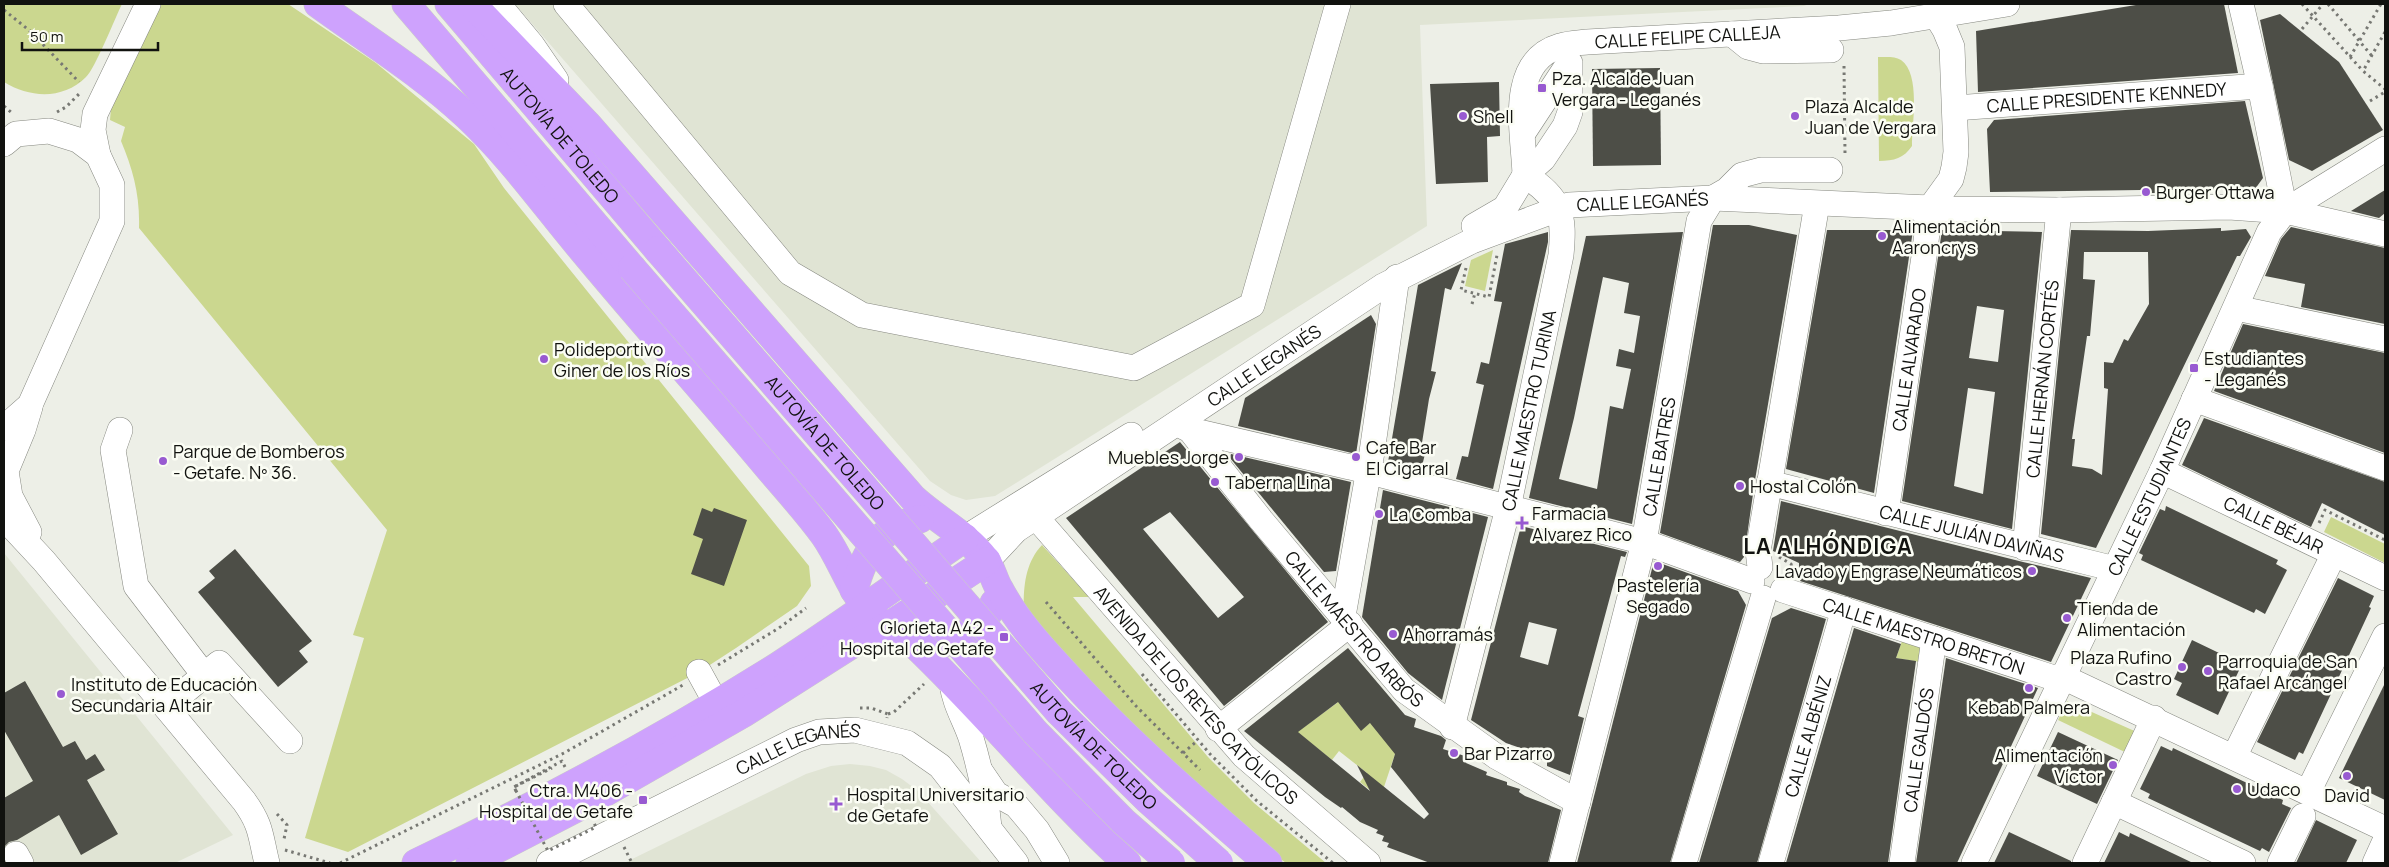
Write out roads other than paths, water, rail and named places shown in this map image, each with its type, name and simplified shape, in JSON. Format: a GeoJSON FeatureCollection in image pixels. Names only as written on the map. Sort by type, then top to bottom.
{"type":"FeatureCollection","features":[{"type":"Feature","properties":{"kind":"highway"},"geometry":{"type":"LineString","coordinates":[[318,4],[420,76],[468,117],[505,156],[587,257],[825,536],[859,599],[887,627],[913,643],[930,646],[950,641],[968,632],[992,608],[1000,590]]}},
{"type":"Feature","properties":{"kind":"highway","name":"AUTOVÍA DE TOLEDO"},"geometry":{"type":"LineString","coordinates":[[406,4],[632,268],[1035,732],[1124,822],[1172,863]]}},
{"type":"Feature","properties":{"kind":"highway","name":"AUTOVÍA DE TOLEDO"},"geometry":{"type":"LineString","coordinates":[[449,4],[658,250],[1060,712],[1148,800],[1219,863]]}},
{"type":"Feature","properties":{"kind":"highway"},"geometry":{"type":"LineString","coordinates":[[472,4],[588,125],[908,492],[934,518],[965,538],[987,561],[1000,590],[1024,627],[1073,683],[1171,778],[1268,863]]}},
{"type":"Feature","properties":{"kind":"highway"},"geometry":{"type":"LineString","coordinates":[[859,599],[862,562],[878,540],[891,530],[907,522],[934,518]]}},
{"type":"Feature","properties":{"kind":"highway","name":"CALLE LEGANÉS"},"geometry":{"type":"LineString","coordinates":[[425,859],[555,793],[716,703],[786,660],[859,599],[965,538]]}},
{"type":"Feature","properties":{"kind":"highway","name":"CALLE LEGANÉS"},"geometry":{"type":"LineString","coordinates":[[470,863],[592,800],[744,714],[851,645],[887,627],[987,561]]}},
{"type":"Feature","properties":{"kind":"highway"},"geometry":{"type":"LineString","coordinates":[[913,643],[940,682],[1127,863]]}},
{"type":"Feature","properties":{"kind":"street"},"geometry":{"type":"LineString","coordinates":[[10,131],[71,121],[88,106],[86,89],[138,4]]}},
{"type":"Feature","properties":{"kind":"street"},"geometry":{"type":"LineString","coordinates":[[44,561],[10,496],[6,471],[23,430],[30,405],[112,221],[112,185],[98,154],[93,130],[95,114],[148,4]]}},
{"type":"Feature","properties":{"kind":"street"},"geometry":{"type":"LineString","coordinates":[[498,4],[532,45],[588,125]]}},
{"type":"Feature","properties":{"kind":"street"},"geometry":{"type":"LineString","coordinates":[[566,4],[790,273],[862,315],[1134,368],[1252,305],[1338,4]]}},
{"type":"Feature","properties":{"kind":"street","name":"CALLE FELIPE CALLEJA"},"geometry":{"type":"LineString","coordinates":[[1524,154],[1522,92],[1533,68],[1540,58],[1557,47],[1587,42],[1839,28],[1937,17],[2007,4]]}},
{"type":"Feature","properties":{"kind":"street"},"geometry":{"type":"LineString","coordinates":[[2241,4],[2260,86],[2285,211],[2385,149]]}},
{"type":"Feature","properties":{"kind":"street"},"geometry":{"type":"LineString","coordinates":[[1927,208],[1951,179],[1956,152],[1952,47],[1946,30],[1937,17]]}},
{"type":"Feature","properties":{"kind":"street"},"geometry":{"type":"LineString","coordinates":[[1732,34],[1748,47],[1763,51],[1837,58]]}},
{"type":"Feature","properties":{"kind":"street"},"geometry":{"type":"LineString","coordinates":[[1524,154],[1587,42]]}},
{"type":"Feature","properties":{"kind":"street"},"geometry":{"type":"LineString","coordinates":[[1524,154],[1543,159],[1565,126],[1570,112],[1569,75]]}},
{"type":"Feature","properties":{"kind":"street","name":"CALLE PRESIDENTE KENNEDY"},"geometry":{"type":"LineString","coordinates":[[1954,108],[2260,86]]}},
{"type":"Feature","properties":{"kind":"street"},"geometry":{"type":"LineString","coordinates":[[50,123],[98,154]]}},
{"type":"Feature","properties":{"kind":"street"},"geometry":{"type":"LineString","coordinates":[[1524,154],[1539,184],[1560,208]]}},
{"type":"Feature","properties":{"kind":"street","name":"CALLE LEGANÉS"},"geometry":{"type":"LineString","coordinates":[[965,538],[1129,436],[1377,274],[1497,213],[1510,202],[1524,154]]}},
{"type":"Feature","properties":{"kind":"street"},"geometry":{"type":"LineString","coordinates":[[1713,198],[1727,190],[1742,175],[1762,170],[1838,162]]}},
{"type":"Feature","properties":{"kind":"street","name":"CALLE LEGANÉS"},"geometry":{"type":"LineString","coordinates":[[987,561],[1011,534],[1035,516],[1260,366],[1398,277],[1473,241],[1560,208],[1606,202],[1713,198],[1927,208],[2059,210],[2229,207],[2285,211],[2385,234]]}},
{"type":"Feature","properties":{"kind":"street","name":"CALLE BATRES"},"geometry":{"type":"LineString","coordinates":[[1563,863],[1644,542],[1699,221],[1713,198]]}},
{"type":"Feature","properties":{"kind":"street"},"geometry":{"type":"LineString","coordinates":[[1684,863],[1765,584],[1758,551],[1817,204]]}},
{"type":"Feature","properties":{"kind":"street","name":"CALLE MAESTRO TURINA"},"geometry":{"type":"LineString","coordinates":[[1452,726],[1508,508],[1561,255],[1563,233],[1560,208]]}},
{"type":"Feature","properties":{"kind":"street","name":"CALLE ALVARADO"},"geometry":{"type":"LineString","coordinates":[[1886,512],[1925,250],[1928,224],[1927,208]]}},
{"type":"Feature","properties":{"kind":"street","name":"CALLE HERNÁN CORTÉS"},"geometry":{"type":"LineString","coordinates":[[2025,548],[2059,210]]}},
{"type":"Feature","properties":{"kind":"street","name":"CALLE ESTUDIANTES"},"geometry":{"type":"LineString","coordinates":[[1974,863],[2162,471],[2269,232],[2285,211]]}},
{"type":"Feature","properties":{"kind":"street"},"geometry":{"type":"LineString","coordinates":[[1218,729],[1347,620],[1398,277]]}},
{"type":"Feature","properties":{"kind":"street"},"geometry":{"type":"LineString","coordinates":[[2236,308],[2385,339]]}},
{"type":"Feature","properties":{"kind":"street"},"geometry":{"type":"LineString","coordinates":[[2194,399],[2385,468]]}},
{"type":"Feature","properties":{"kind":"street"},"geometry":{"type":"LineString","coordinates":[[4,428],[30,405]]}},
{"type":"Feature","properties":{"kind":"street"},"geometry":{"type":"LineString","coordinates":[[1165,430],[1172,431],[1182,426],[1190,430]]}},
{"type":"Feature","properties":{"kind":"street"},"geometry":{"type":"LineString","coordinates":[[120,430],[113,450],[136,586],[204,676]]}},
{"type":"Feature","properties":{"kind":"street","name":"CALLE MAESTRO BRETÓN"},"geometry":{"type":"LineString","coordinates":[[1190,430],[1369,471],[1644,542],[1765,584],[2051,677],[2063,677],[2234,757],[2305,804],[2385,829]]}},
{"type":"Feature","properties":{"kind":"street","name":"CALLE MAESTRO ARBÓS"},"geometry":{"type":"LineString","coordinates":[[1190,430],[1261,520],[1404,690],[1497,757],[1578,802]]}},
{"type":"Feature","properties":{"kind":"street","name":"CALLE BÉJAR"},"geometry":{"type":"LineString","coordinates":[[2162,471],[2385,578]]}},
{"type":"Feature","properties":{"kind":"street","name":"CALLE JULIÁN DAVIÑAS"},"geometry":{"type":"LineString","coordinates":[[1769,483],[2115,570]]}},
{"type":"Feature","properties":{"kind":"street","name":"AVENIDA DE LOS REYES CATÓLICOS"},"geometry":{"type":"LineString","coordinates":[[1035,516],[1045,525],[1218,729],[1244,756],[1368,863]]}},
{"type":"Feature","properties":{"kind":"street"},"geometry":{"type":"LineString","coordinates":[[4,518],[44,561],[255,817],[262,836],[267,863]]}},
{"type":"Feature","properties":{"kind":"street"},"geometry":{"type":"LineString","coordinates":[[2234,757],[2329,564]]}},
{"type":"Feature","properties":{"kind":"street","name":"CALLE ALBÉNIZ"},"geometry":{"type":"LineString","coordinates":[[1771,863],[1844,609]]}},
{"type":"Feature","properties":{"kind":"street"},"geometry":{"type":"LineString","coordinates":[[2280,863],[2305,804],[2385,636]]}},
{"type":"Feature","properties":{"kind":"street","name":"CALLE GALDÓS"},"geometry":{"type":"LineString","coordinates":[[1902,863],[1934,638]]}},
{"type":"Feature","properties":{"kind":"street"},"geometry":{"type":"LineString","coordinates":[[166,707],[219,663],[290,741]]}},
{"type":"Feature","properties":{"kind":"street"},"geometry":{"type":"LineString","coordinates":[[699,674],[716,703]]}},
{"type":"Feature","properties":{"kind":"street"},"geometry":{"type":"LineString","coordinates":[[940,682],[953,694],[970,736],[981,772],[989,827]]}},
{"type":"Feature","properties":{"kind":"street"},"geometry":{"type":"LineString","coordinates":[[2085,863],[2154,718]]}},
{"type":"Feature","properties":{"kind":"street","name":"CALLE LEGANÉS"},"geometry":{"type":"LineString","coordinates":[[549,863],[796,740],[819,732],[835,730],[855,730],[907,743],[940,766],[1016,863]]}},
{"type":"Feature","properties":{"kind":"street"},"geometry":{"type":"LineString","coordinates":[[981,772],[996,794],[1016,805],[1037,830],[1057,863]]}},
{"type":"Feature","properties":{"kind":"street"},"geometry":{"type":"LineString","coordinates":[[2114,802],[2243,863]]}},
{"type":"Feature","properties":{"kind":"street"},"geometry":{"type":"LineString","coordinates":[[2375,863],[2385,841]]}},
{"type":"Feature","properties":{"kind":"street"},"geometry":{"type":"LineString","coordinates":[[398,863],[425,859]]}},
{"type":"Feature","properties":{"kind":"place","name":"Pza. Alcalde Juan Vergara - Leganés"},"geometry":{"type":"Point","coordinates":[1542,88]}},
{"type":"Feature","properties":{"kind":"place","name":"Shell"},"geometry":{"type":"Point","coordinates":[1463,116]}},
{"type":"Feature","properties":{"kind":"place","name":"Plaza Alcalde Juan de Vergara"},"geometry":{"type":"Point","coordinates":[1795,116]}},
{"type":"Feature","properties":{"kind":"place","name":"Burger Ottawa"},"geometry":{"type":"Point","coordinates":[2146,192]}},
{"type":"Feature","properties":{"kind":"place","name":"Alimentación Aaroncrys"},"geometry":{"type":"Point","coordinates":[1882,236]}},
{"type":"Feature","properties":{"kind":"place","name":"Polideportivo Giner de los Ríos"},"geometry":{"type":"Point","coordinates":[544,359]}},
{"type":"Feature","properties":{"kind":"place","name":"Estudiantes - Leganés"},"geometry":{"type":"Point","coordinates":[2194,368]}},
{"type":"Feature","properties":{"kind":"place","name":"Muebles Jorge"},"geometry":{"type":"Point","coordinates":[1239,457]}},
{"type":"Feature","properties":{"kind":"place","name":"Cafe Bar El Cigarral"},"geometry":{"type":"Point","coordinates":[1356,457]}},
{"type":"Feature","properties":{"kind":"place","name":"Parque de Bomberos - Getafe. Nº 36."},"geometry":{"type":"Point","coordinates":[163,461]}},
{"type":"Feature","properties":{"kind":"place","name":"Taberna Lina"},"geometry":{"type":"Point","coordinates":[1215,482]}},
{"type":"Feature","properties":{"kind":"place","name":"Hostal Colón"},"geometry":{"type":"Point","coordinates":[1740,486]}},
{"type":"Feature","properties":{"kind":"place","name":"La Comba"},"geometry":{"type":"Point","coordinates":[1379,514]}},
{"type":"Feature","properties":{"kind":"place","name":"Farmacia Alvarez Rico"},"geometry":{"type":"Point","coordinates":[1522,523]}},
{"type":"Feature","properties":{"kind":"place","name":"Pastelería Segado"},"geometry":{"type":"Point","coordinates":[1658,566]}},
{"type":"Feature","properties":{"kind":"place","name":"Lavado y Engrase Neumáticos"},"geometry":{"type":"Point","coordinates":[2032,571]}},
{"type":"Feature","properties":{"kind":"place","name":"Tienda de Alimentación"},"geometry":{"type":"Point","coordinates":[2067,618]}},
{"type":"Feature","properties":{"kind":"place","name":"Ahorramás"},"geometry":{"type":"Point","coordinates":[1393,634]}},
{"type":"Feature","properties":{"kind":"place","name":"Glorieta A42 - Hospital de Getafe"},"geometry":{"type":"Point","coordinates":[1004,637]}},
{"type":"Feature","properties":{"kind":"place","name":"Plaza Rufino Castro"},"geometry":{"type":"Point","coordinates":[2182,667]}},
{"type":"Feature","properties":{"kind":"place","name":"Parroquia de San Rafael Arcángel"},"geometry":{"type":"Point","coordinates":[2208,671]}},
{"type":"Feature","properties":{"kind":"place","name":"Kebab Palmera"},"geometry":{"type":"Point","coordinates":[2029,688]}},
{"type":"Feature","properties":{"kind":"place","name":"Instituto de Educación Secundaria Altair"},"geometry":{"type":"Point","coordinates":[61,694]}},
{"type":"Feature","properties":{"kind":"place","name":"Bar Pizarro"},"geometry":{"type":"Point","coordinates":[1454,753]}},
{"type":"Feature","properties":{"kind":"place","name":"Alimentación Víctor"},"geometry":{"type":"Point","coordinates":[2113,765]}},
{"type":"Feature","properties":{"kind":"place","name":"David"},"geometry":{"type":"Point","coordinates":[2347,776]}},
{"type":"Feature","properties":{"kind":"place","name":"Udaco"},"geometry":{"type":"Point","coordinates":[2237,789]}},
{"type":"Feature","properties":{"kind":"place","name":"Ctra. M406 - Hospital de Getafe"},"geometry":{"type":"Point","coordinates":[643,800]}},
{"type":"Feature","properties":{"kind":"place","name":"Hospital Universitario de Getafe"},"geometry":{"type":"Point","coordinates":[836,804]}},
{"type":"Feature","properties":{"kind":"district","name":"LA ALHÓNDIGA"},"geometry":{"type":"Point","coordinates":[1828,546]}}]}
